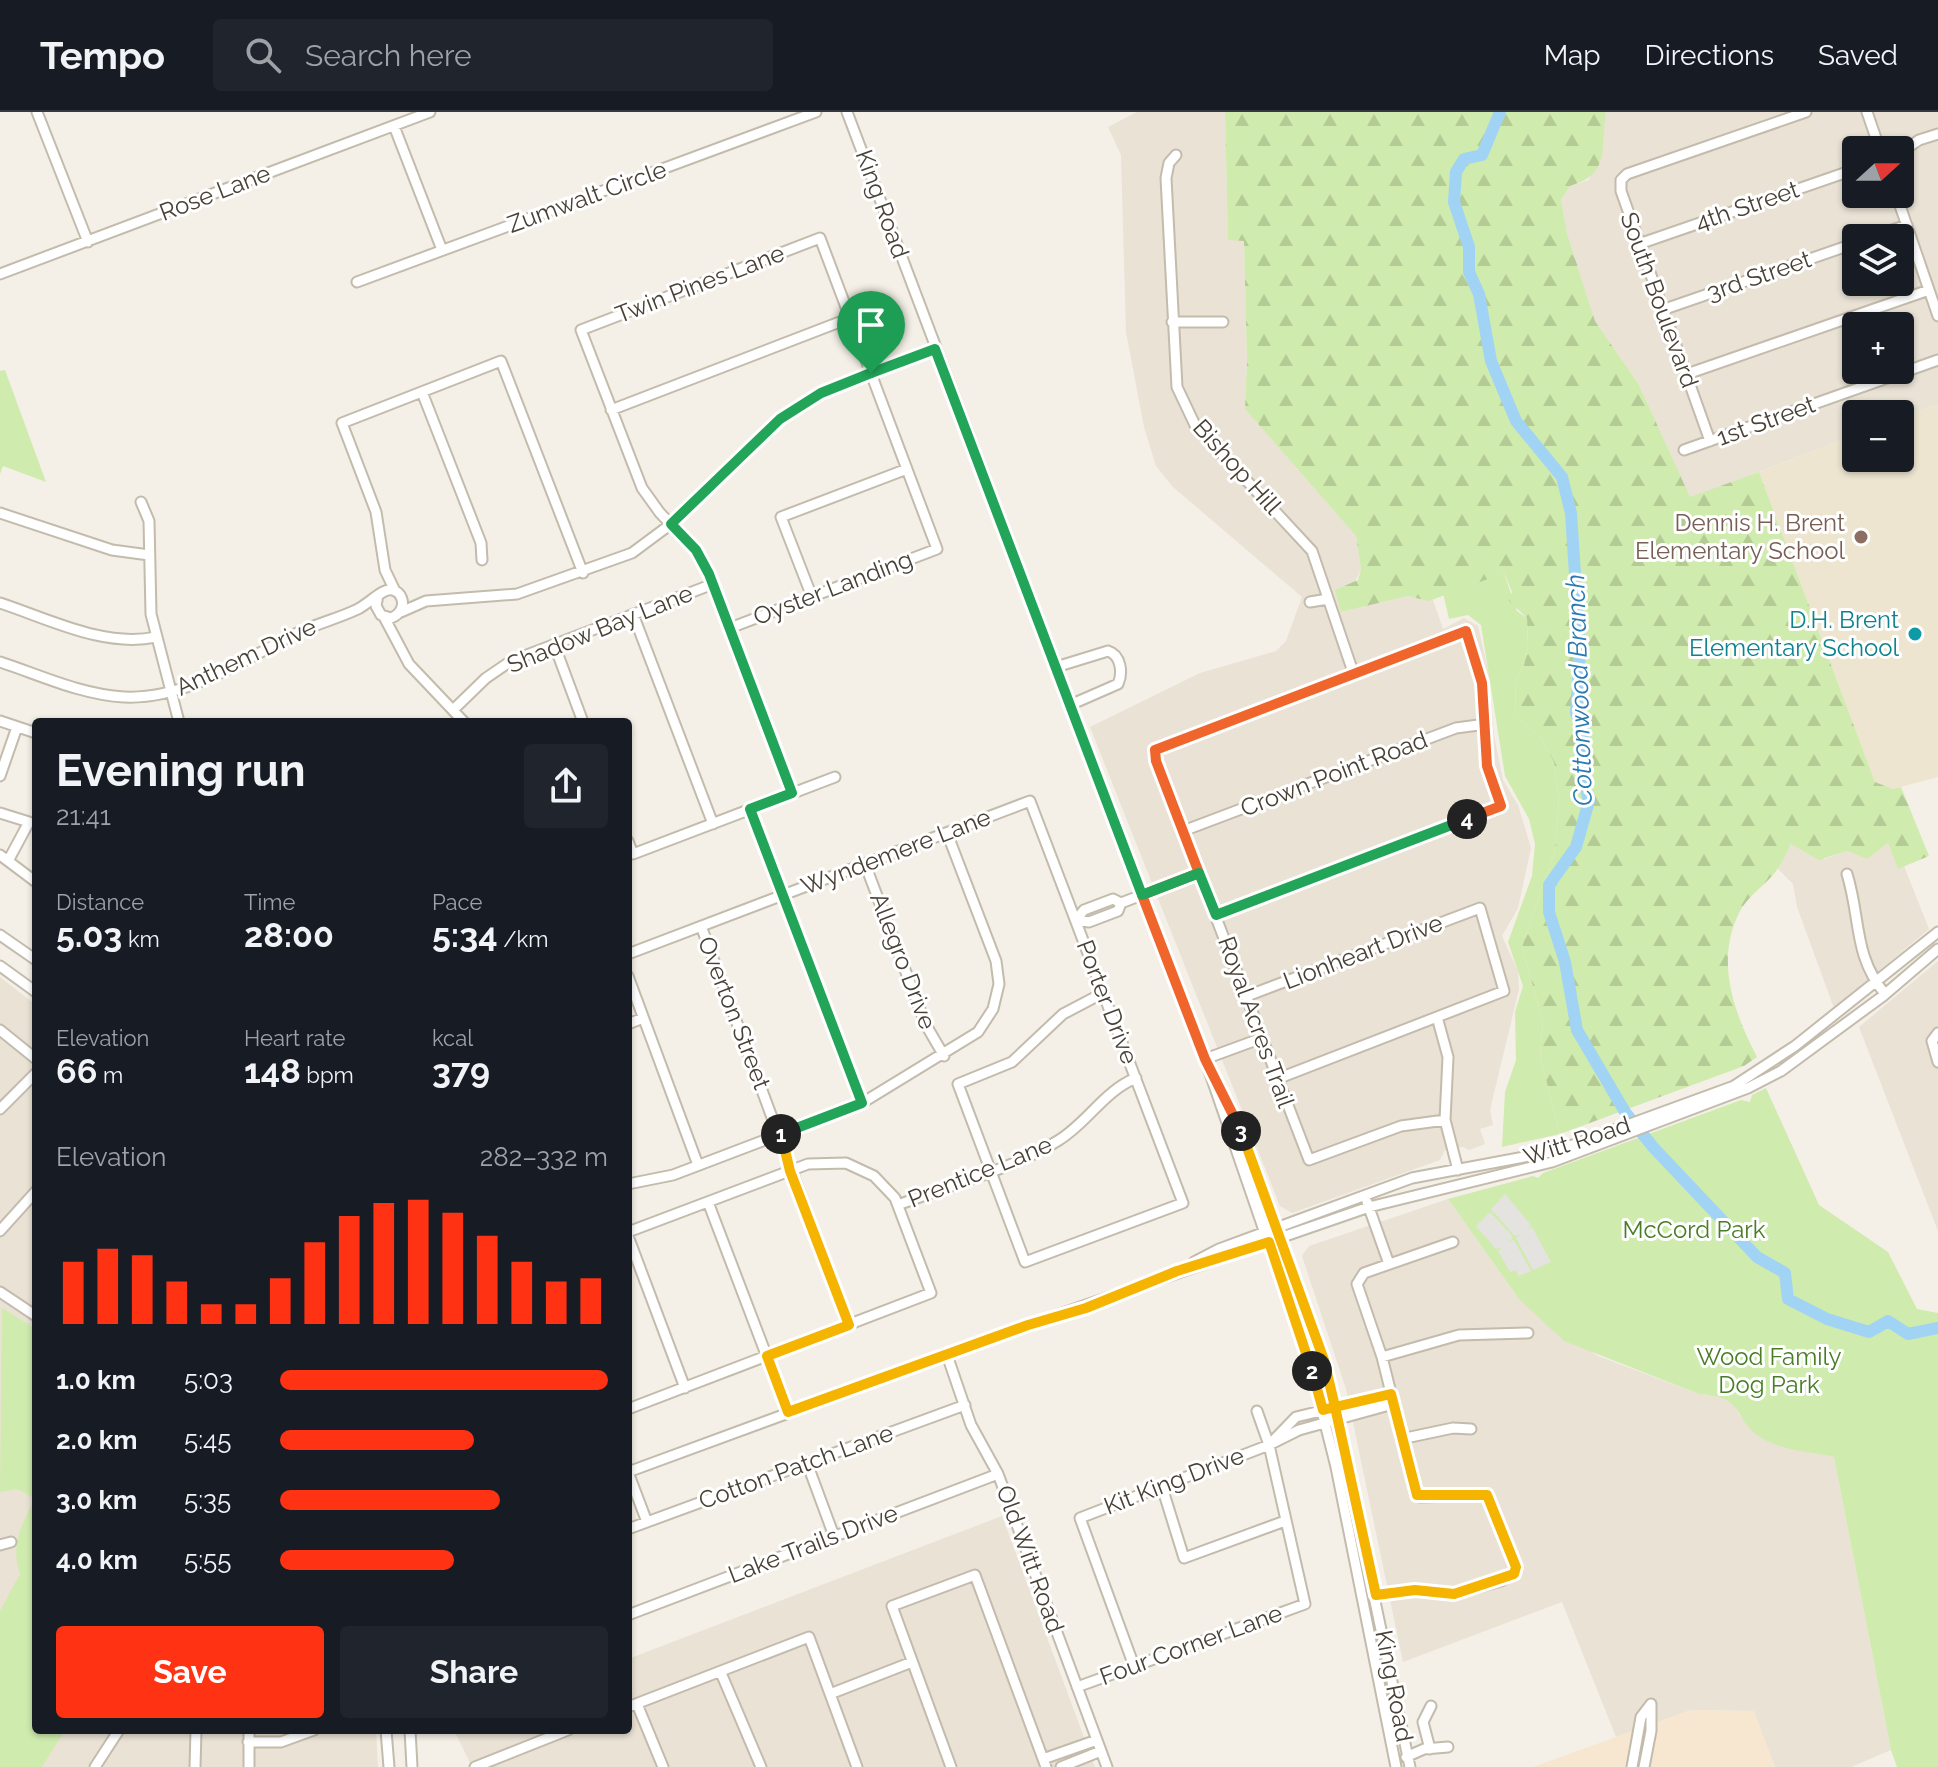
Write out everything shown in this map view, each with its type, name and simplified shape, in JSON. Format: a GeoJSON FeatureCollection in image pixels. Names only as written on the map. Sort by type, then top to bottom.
{"type":"FeatureCollection","features":[{"type":"Feature","properties":{"kind":"street"},"geometry":{"type":"LineString","coordinates":[[37,112],[88,242]]}},
{"type":"Feature","properties":{"kind":"street","name":"Rose Lane"},"geometry":{"type":"LineString","coordinates":[[0,274],[430,112]]}},
{"type":"Feature","properties":{"kind":"street","name":"Zumwalt Circle"},"geometry":{"type":"LineString","coordinates":[[357,282],[816,112]]}},
{"type":"Feature","properties":{"kind":"street","name":"King Road"},"geometry":{"type":"LineString","coordinates":[[847,112],[1205,1059],[1269,1242],[1323,1410],[1396,1763]]}},
{"type":"Feature","properties":{"kind":"street","name":"South Boulevard"},"geometry":{"type":"LineString","coordinates":[[1710,441],[1639,244],[1621,191],[1621,180],[1627,174],[1806,112]]}},
{"type":"Feature","properties":{"kind":"street"},"geometry":{"type":"LineString","coordinates":[[1867,112],[1875,136]]}},
{"type":"Feature","properties":{"kind":"street"},"geometry":{"type":"LineString","coordinates":[[394,126],[442,250]]}},
{"type":"Feature","properties":{"kind":"street"},"geometry":{"type":"LineString","coordinates":[[1914,143],[1938,134]]}},
{"type":"Feature","properties":{"kind":"street","name":"Bishop Hill"},"geometry":{"type":"LineString","coordinates":[[1176,155],[1169,163],[1166,178],[1173,367],[1186,408],[1195,425],[1312,551],[1353,672]]}},
{"type":"Feature","properties":{"kind":"street","name":"4th Street"},"geometry":{"type":"LineString","coordinates":[[1639,244],[1842,174]]}},
{"type":"Feature","properties":{"kind":"street","name":"Twin Pines Lane"},"geometry":{"type":"LineString","coordinates":[[611,410],[581,330],[820,238],[850,318]]}},
{"type":"Feature","properties":{"kind":"street"},"geometry":{"type":"LineString","coordinates":[[1914,246],[1938,316]]}},
{"type":"Feature","properties":{"kind":"street","name":"3rd Street"},"geometry":{"type":"LineString","coordinates":[[1662,310],[1842,248]]}},
{"type":"Feature","properties":{"kind":"street"},"geometry":{"type":"LineString","coordinates":[[1687,374],[1929,290]]}},
{"type":"Feature","properties":{"kind":"street"},"geometry":{"type":"LineString","coordinates":[[792,793],[713,584],[696,550],[642,488],[611,410],[850,318],[907,469],[781,517],[812,597]]}},
{"type":"Feature","properties":{"kind":"street"},"geometry":{"type":"LineString","coordinates":[[1172,322],[1223,322]]}},
{"type":"Feature","properties":{"kind":"street"},"geometry":{"type":"LineString","coordinates":[[383,616],[399,614],[426,601],[517,594],[632,553],[671,524],[780,419],[821,393],[935,349]]}},
{"type":"Feature","properties":{"kind":"street","name":"1st Street"},"geometry":{"type":"LineString","coordinates":[[1684,450],[1938,360]]}},
{"type":"Feature","properties":{"kind":"street"},"geometry":{"type":"LineString","coordinates":[[395,635],[403,602],[385,570],[376,512],[342,423],[501,361],[583,573]]}},
{"type":"Feature","properties":{"kind":"street"},"geometry":{"type":"LineString","coordinates":[[422,392],[481,543],[482,560]]}},
{"type":"Feature","properties":{"kind":"street","name":"Oyster Landing"},"geometry":{"type":"LineString","coordinates":[[730,628],[937,549],[907,469]]}},
{"type":"Feature","properties":{"kind":"street"},"geometry":{"type":"LineString","coordinates":[[141,502],[149,521],[150,602],[178,718]]}},
{"type":"Feature","properties":{"kind":"street"},"geometry":{"type":"LineString","coordinates":[[0,513],[112,550],[149,555]]}},
{"type":"Feature","properties":{"kind":"street"},"geometry":{"type":"LineString","coordinates":[[385,570],[376,606],[409,664],[460,718]]}},
{"type":"Feature","properties":{"kind":"street","name":"Shadow Bay Lane"},"geometry":{"type":"LineString","coordinates":[[453,710],[486,678],[511,661],[713,584]]}},
{"type":"Feature","properties":{"kind":"street"},"geometry":{"type":"LineString","coordinates":[[380,594],[397,592],[426,601]]}},
{"type":"Feature","properties":{"kind":"street","name":"Anthem Drive"},"geometry":{"type":"LineString","coordinates":[[0,662],[101,695],[141,697],[171,692],[293,635],[353,611],[380,594]]}},
{"type":"Feature","properties":{"kind":"street"},"geometry":{"type":"LineString","coordinates":[[1310,602],[1328,599]]}},
{"type":"Feature","properties":{"kind":"street"},"geometry":{"type":"LineString","coordinates":[[0,603],[104,637],[130,640],[156,637]]}},
{"type":"Feature","properties":{"kind":"street","name":"Anthem Drive"},"geometry":{"type":"LineString","coordinates":[[353,611],[370,610],[383,616]]}},
{"type":"Feature","properties":{"kind":"street"},"geometry":{"type":"LineString","coordinates":[[633,614],[713,824]]}},
{"type":"Feature","properties":{"kind":"street"},"geometry":{"type":"LineString","coordinates":[[1216,915],[1501,806],[1487,766],[1480,672],[1466,631],[1353,672]]}},
{"type":"Feature","properties":{"kind":"street"},"geometry":{"type":"LineString","coordinates":[[554,644],[582,718]]}},
{"type":"Feature","properties":{"kind":"street"},"geometry":{"type":"LineString","coordinates":[[1056,667],[1108,651],[1113,652],[1119,665],[1118,684],[1070,705]]}},
{"type":"Feature","properties":{"kind":"street","name":"Royal Acres Trail"},"geometry":{"type":"LineString","coordinates":[[1353,672],[1155,750],[1156,761],[1309,1160],[1401,1126],[1445,1120]]}},
{"type":"Feature","properties":{"kind":"street"},"geometry":{"type":"LineString","coordinates":[[0,721],[32,732]]}},
{"type":"Feature","properties":{"kind":"street","name":"Crown Point Road"},"geometry":{"type":"LineString","coordinates":[[1183,831],[1456,728],[1486,724]]}},
{"type":"Feature","properties":{"kind":"street"},"geometry":{"type":"LineString","coordinates":[[0,776],[17,727]]}},
{"type":"Feature","properties":{"kind":"street"},"geometry":{"type":"LineString","coordinates":[[632,851],[633,854],[835,777]]}},
{"type":"Feature","properties":{"kind":"street","name":"Wyndemere Lane"},"geometry":{"type":"LineString","coordinates":[[632,952],[1030,801]]}},
{"type":"Feature","properties":{"kind":"street","name":"Porter Drive"},"geometry":{"type":"LineString","coordinates":[[989,1170],[1025,1262],[1183,1203],[1030,801]]}},
{"type":"Feature","properties":{"kind":"street"},"geometry":{"type":"LineString","coordinates":[[750,809],[862,1103]]}},
{"type":"Feature","properties":{"kind":"street"},"geometry":{"type":"LineString","coordinates":[[0,813],[29,822],[4,858],[32,879]]}},
{"type":"Feature","properties":{"kind":"street"},"geometry":{"type":"LineString","coordinates":[[632,1183],[665,1178],[862,1103],[973,1037],[993,1009],[999,984],[996,961],[947,833]]}},
{"type":"Feature","properties":{"kind":"street","name":"Allegro Drive"},"geometry":{"type":"LineString","coordinates":[[865,864],[929,1032],[944,1056]]}},
{"type":"Feature","properties":{"kind":"street"},"geometry":{"type":"LineString","coordinates":[[1076,920],[1089,922],[1118,911],[1121,903],[1199,873]]}},
{"type":"Feature","properties":{"kind":"street"},"geometry":{"type":"LineString","coordinates":[[1847,874],[1854,896],[1859,948],[1876,983],[1885,994]]}},
{"type":"Feature","properties":{"kind":"street","name":"Lionheart Drive"},"geometry":{"type":"LineString","coordinates":[[1247,996],[1480,908],[1504,991],[1437,1017]]}},
{"type":"Feature","properties":{"kind":"street","name":"Overton Street"},"geometry":{"type":"LineString","coordinates":[[701,926],[849,1325]]}},
{"type":"Feature","properties":{"kind":"street","name":"Witt Road"},"geometry":{"type":"LineString","coordinates":[[1686,1108],[1757,1073],[1938,932]]}},
{"type":"Feature","properties":{"kind":"street"},"geometry":{"type":"LineString","coordinates":[[0,935],[32,957]]}},
{"type":"Feature","properties":{"kind":"street","name":"Witt Road"},"geometry":{"type":"LineString","coordinates":[[632,1470],[947,1355],[1086,1308],[1177,1271],[1369,1207],[1542,1160],[1781,1071],[1885,994],[1938,949]]}},
{"type":"Feature","properties":{"kind":"street"},"geometry":{"type":"LineString","coordinates":[[0,966],[32,989]]}},
{"type":"Feature","properties":{"kind":"street"},"geometry":{"type":"LineString","coordinates":[[632,987],[698,1165]]}},
{"type":"Feature","properties":{"kind":"street"},"geometry":{"type":"LineString","coordinates":[[989,1170],[958,1084],[1012,1062],[1063,1014],[1103,993]]}},
{"type":"Feature","properties":{"kind":"street"},"geometry":{"type":"LineString","coordinates":[[1277,1079],[1437,1017],[1448,1057],[1445,1120],[1461,1183]]}},
{"type":"Feature","properties":{"kind":"street"},"geometry":{"type":"LineString","coordinates":[[632,1022],[643,1018]]}},
{"type":"Feature","properties":{"kind":"street"},"geometry":{"type":"LineString","coordinates":[[0,1030],[32,1056]]}},
{"type":"Feature","properties":{"kind":"street"},"geometry":{"type":"LineString","coordinates":[[1936,1034],[1933,1049],[1938,1062]]}},
{"type":"Feature","properties":{"kind":"street"},"geometry":{"type":"LineString","coordinates":[[1205,1059],[1262,1038]]}},
{"type":"Feature","properties":{"kind":"street","name":"King Road"},"geometry":{"type":"LineString","coordinates":[[1205,1059],[1246,1140],[1324,1360],[1409,1762]]}},
{"type":"Feature","properties":{"kind":"street"},"geometry":{"type":"LineString","coordinates":[[0,1109],[32,1077]]}},
{"type":"Feature","properties":{"kind":"street","name":"Prentice Lane"},"geometry":{"type":"LineString","coordinates":[[898,1205],[1060,1140],[1083,1122],[1113,1090],[1136,1078]]}},
{"type":"Feature","properties":{"kind":"street","name":"Witt Road"},"geometry":{"type":"LineString","coordinates":[[1177,1271],[1219,1249],[1412,1178],[1458,1168],[1542,1160]]}},
{"type":"Feature","properties":{"kind":"street"},"geometry":{"type":"LineString","coordinates":[[632,1232],[790,1171],[831,1161],[867,1171],[885,1186],[898,1205],[931,1293],[632,1408]]}},
{"type":"Feature","properties":{"kind":"street"},"geometry":{"type":"LineString","coordinates":[[0,1229],[32,1195]]}},
{"type":"Feature","properties":{"kind":"street"},"geometry":{"type":"LineString","coordinates":[[1365,1195],[1389,1264]]}},
{"type":"Feature","properties":{"kind":"street"},"geometry":{"type":"LineString","coordinates":[[708,1202],[788,1412]]}},
{"type":"Feature","properties":{"kind":"street"},"geometry":{"type":"LineString","coordinates":[[1363,1598],[1415,1590],[1454,1594],[1501,1581],[1516,1571],[1487,1495],[1417,1495],[1382,1357],[1358,1278],[1453,1242]]}},
{"type":"Feature","properties":{"kind":"street"},"geometry":{"type":"LineString","coordinates":[[632,1245],[685,1388]]}},
{"type":"Feature","properties":{"kind":"street"},"geometry":{"type":"LineString","coordinates":[[0,1292],[32,1313]]}},
{"type":"Feature","properties":{"kind":"street"},"geometry":{"type":"LineString","coordinates":[[1382,1357],[1459,1335],[1528,1333]]}},
{"type":"Feature","properties":{"kind":"street","name":"Old Witt Road"},"geometry":{"type":"LineString","coordinates":[[947,1355],[974,1431],[998,1474],[1107,1767]]}},
{"type":"Feature","properties":{"kind":"street","name":"Kit King Drive"},"geometry":{"type":"LineString","coordinates":[[1269,1445],[1296,1417],[1335,1407],[1392,1399]]}},
{"type":"Feature","properties":{"kind":"street","name":"Kit King Drive"},"geometry":{"type":"LineString","coordinates":[[1134,1666],[1080,1518],[1392,1399]]}},
{"type":"Feature","properties":{"kind":"street","name":"Cotton Patch Lane"},"geometry":{"type":"LineString","coordinates":[[632,1528],[965,1405]]}},
{"type":"Feature","properties":{"kind":"street"},"geometry":{"type":"LineString","coordinates":[[1162,1487],[1184,1558],[1285,1521],[1269,1445],[1257,1411]]}},
{"type":"Feature","properties":{"kind":"street"},"geometry":{"type":"LineString","coordinates":[[1401,1439],[1453,1428],[1471,1429]]}},
{"type":"Feature","properties":{"kind":"street"},"geometry":{"type":"LineString","coordinates":[[807,1463],[834,1536]]}},
{"type":"Feature","properties":{"kind":"street","name":"Lake Trails Drive"},"geometry":{"type":"LineString","coordinates":[[632,1613],[998,1474]]}},
{"type":"Feature","properties":{"kind":"street"},"geometry":{"type":"LineString","coordinates":[[632,1483],[647,1522]]}},
{"type":"Feature","properties":{"kind":"street","name":"Four Corner Lane"},"geometry":{"type":"LineString","coordinates":[[1077,1687],[1305,1604],[1285,1521]]}},
{"type":"Feature","properties":{"kind":"street"},"geometry":{"type":"LineString","coordinates":[[951,1767],[892,1606],[975,1575],[1044,1763],[1097,1740]]}},
{"type":"Feature","properties":{"kind":"street"},"geometry":{"type":"LineString","coordinates":[[663,1767],[632,1706],[809,1637],[857,1767]]}},
{"type":"Feature","properties":{"kind":"street"},"geometry":{"type":"LineString","coordinates":[[830,1694],[912,1662]]}},
{"type":"Feature","properties":{"kind":"street"},"geometry":{"type":"LineString","coordinates":[[721,1673],[761,1767]]}},
{"type":"Feature","properties":{"kind":"street"},"geometry":{"type":"LineString","coordinates":[[1632,1767],[1641,1717],[1651,1704],[1651,1731],[1644,1767]]}},
{"type":"Feature","properties":{"kind":"street"},"geometry":{"type":"LineString","coordinates":[[1430,1749],[1423,1722],[1431,1706]]}},
{"type":"Feature","properties":{"kind":"street"},"geometry":{"type":"LineString","coordinates":[[95,1767],[116,1734]]}},
{"type":"Feature","properties":{"kind":"street"},"geometry":{"type":"LineString","coordinates":[[195,1767],[196,1734]]}},
{"type":"Feature","properties":{"kind":"street"},"geometry":{"type":"LineString","coordinates":[[249,1734],[249,1767]]}},
{"type":"Feature","properties":{"kind":"street"},"geometry":{"type":"LineString","coordinates":[[248,1742],[281,1742],[303,1734]]}},
{"type":"Feature","properties":{"kind":"street"},"geometry":{"type":"LineString","coordinates":[[386,1734],[389,1767]]}},
{"type":"Feature","properties":{"kind":"street"},"geometry":{"type":"LineString","coordinates":[[410,1734],[412,1767]]}},
{"type":"Feature","properties":{"kind":"street"},"geometry":{"type":"LineString","coordinates":[[475,1767],[558,1734]]}},
{"type":"Feature","properties":{"kind":"street"},"geometry":{"type":"LineString","coordinates":[[1396,1763],[1409,1762],[1430,1749],[1448,1747]]}},
{"type":"Feature","properties":{"kind":"street"},"geometry":{"type":"LineString","coordinates":[[1061,1767],[1101,1751]]}},
{"type":"Feature","properties":{"kind":"shaded area"},"geometry":{"type":"Polygon","coordinates":[[[1137,112],[1225,112],[1228,240],[1244,240],[1245,409],[1356,536],[1361,569],[1341,612],[1408,596],[1433,600],[1443,629],[1464,618],[1478,626],[1489,674],[1494,735],[1503,780],[1518,805],[1531,848],[1518,908],[1502,936],[1518,971],[1519,989],[1490,1110],[1493,1125],[1480,1129],[1485,1144],[1469,1150],[1463,1147],[1445,1150],[1440,1160],[1292,1213],[1280,1206],[1090,727],[1200,673],[1276,651],[1286,641],[1302,597],[1173,487],[1156,466],[1144,427],[1126,332],[1121,155],[1108,127],[1137,112]]]}},
{"type":"Feature","properties":{"kind":"shaded area"},"geometry":{"type":"Polygon","coordinates":[[[1606,112],[1938,112],[1938,404],[1914,413],[1914,400],[1842,400],[1842,440],[1690,498],[1639,385],[1595,321],[1567,233],[1561,200],[1570,186],[1589,180],[1606,112]]]}},
{"type":"Feature","properties":{"kind":"shaded area","name":"Dennis H. Brent Elementary School"},"geometry":{"type":"Polygon","coordinates":[[[1938,404],[1938,777],[1893,789],[1875,782],[1759,472],[1842,440],[1842,472],[1914,472],[1914,413],[1938,404]]]}},
{"type":"Feature","properties":{"kind":"shaded area"},"geometry":{"type":"Polygon","coordinates":[[[1792,843],[1825,859],[1847,851],[1867,859],[1888,843],[1898,868],[1904,866],[1929,929],[1834,1008],[1797,907],[1793,884],[1778,869],[1792,843]]]}},
{"type":"Feature","properties":{"kind":"shaded area"},"geometry":{"type":"Polygon","coordinates":[[[1938,961],[1938,1231],[1859,1027],[1938,961]]]}},
{"type":"Feature","properties":{"kind":"shaded area"},"geometry":{"type":"Polygon","coordinates":[[[0,977],[32,1002],[32,1734],[376,1734],[378,1767],[0,1767],[0,977]]]}},
{"type":"Feature","properties":{"kind":"shaded area"},"geometry":{"type":"Polygon","coordinates":[[[1505,1194],[1531,1225],[1527,1230],[1532,1227],[1551,1262],[1533,1270],[1516,1238],[1521,1234],[1515,1236],[1491,1209],[1505,1194]]]}},
{"type":"Feature","properties":{"kind":"shaded area"},"geometry":{"type":"Polygon","coordinates":[[[1448,1199],[1519,1299],[1598,1356],[1699,1394],[1721,1395],[1731,1400],[1740,1416],[1769,1442],[1834,1457],[1891,1750],[1851,1767],[1775,1767],[1753,1711],[1691,1710],[1616,1737],[1562,1602],[1403,1662],[1346,1389],[1302,1256],[1309,1246],[1448,1199]]]}},
{"type":"Feature","properties":{"kind":"shaded area"},"geometry":{"type":"Polygon","coordinates":[[[1490,1212],[1513,1238],[1508,1242],[1514,1240],[1531,1271],[1518,1276],[1516,1270],[1510,1272],[1498,1251],[1503,1247],[1496,1249],[1476,1226],[1490,1212]]]}},
{"type":"Feature","properties":{"kind":"shaded area"},"geometry":{"type":"Polygon","coordinates":[[[1002,1516],[1095,1767],[472,1767],[456,1734],[632,1734],[632,1657],[1002,1516]]]}},
{"type":"Feature","properties":{"kind":"shaded area"},"geometry":{"type":"Polygon","coordinates":[[[1691,1710],[1754,1711],[1775,1767],[1533,1767],[1691,1710]]]}},
{"type":"Feature","properties":{"kind":"green space"},"geometry":{"type":"Polygon","coordinates":[[[1225,112],[1606,112],[1598,167],[1592,175],[1570,186],[1561,200],[1567,233],[1595,321],[1639,385],[1690,497],[1759,472],[1875,782],[1893,789],[1901,787],[1929,856],[1898,869],[1888,843],[1867,859],[1847,851],[1819,860],[1791,844],[1776,871],[1742,907],[1732,931],[1728,950],[1730,986],[1741,1023],[1757,1057],[1744,1066],[1560,1134],[1540,1056],[1543,1022],[1522,947],[1555,851],[1559,798],[1554,762],[1540,737],[1516,716],[1515,681],[1524,665],[1528,648],[1527,618],[1509,601],[1512,592],[1504,573],[1429,601],[1408,596],[1341,612],[1335,590],[1358,580],[1361,569],[1356,536],[1245,409],[1244,241],[1228,240],[1225,112]]]}},
{"type":"Feature","properties":{"kind":"green space"},"geometry":{"type":"Polygon","coordinates":[[[5,370],[46,482],[3,466],[0,474],[0,371],[5,370]]]}},
{"type":"Feature","properties":{"kind":"green space"},"geometry":{"type":"Polygon","coordinates":[[[1504,573],[1517,611],[1527,618],[1528,648],[1524,665],[1515,681],[1516,716],[1540,737],[1554,762],[1559,798],[1555,851],[1522,947],[1543,1022],[1540,1056],[1560,1134],[1502,1147],[1505,1092],[1516,1060],[1515,1012],[1523,986],[1508,942],[1532,876],[1535,844],[1529,819],[1505,776],[1481,625],[1468,615],[1449,619],[1443,593],[1504,573]]]}},
{"type":"Feature","properties":{"kind":"green space","name":"McCord Park"},"geometry":{"type":"Polygon","coordinates":[[[1766,1088],[1819,1205],[1888,1252],[1917,1309],[1938,1313],[1938,1767],[1897,1767],[1891,1750],[1834,1457],[1767,1441],[1748,1426],[1726,1400],[1699,1394],[1564,1341],[1519,1299],[1448,1199],[1533,1176],[1538,1178],[1543,1173],[1741,1100],[1750,1102],[1752,1095],[1766,1088]]]}},
{"type":"Feature","properties":{"kind":"green space"},"geometry":{"type":"Polygon","coordinates":[[[2,1308],[32,1327],[32,1497],[18,1489],[0,1492],[2,1308]]]}},
{"type":"Feature","properties":{"kind":"green space"},"geometry":{"type":"Polygon","coordinates":[[[32,1505],[32,1734],[63,1734],[42,1767],[0,1767],[0,1611],[20,1574],[16,1554],[21,1527],[32,1505]]]}},
{"type":"Feature","properties":{"kind":"waterway","name":"Cottonwood Branch"},"geometry":{"type":"LineString","coordinates":[[1500,112],[1482,155],[1464,159],[1456,172],[1454,202],[1469,247],[1469,272],[1479,294],[1491,361],[1516,421],[1562,477],[1571,513],[1580,651],[1576,713],[1585,733],[1579,762],[1589,801],[1576,847],[1549,885],[1549,912],[1565,962],[1577,1030],[1625,1112],[1653,1147],[1757,1257],[1785,1273],[1788,1299],[1827,1319],[1869,1332],[1888,1321],[1908,1334],[1938,1328]]}},
{"type":"Feature","properties":{"kind":"place","name":"Dennis H. Brent Elementary School"},"geometry":{"type":"Point","coordinates":[1861,537]}},
{"type":"Feature","properties":{"kind":"place","name":"D.H. Brent Elementary School"},"geometry":{"type":"Point","coordinates":[1915,634]}},
{"type":"Feature","properties":{"kind":"route"},"geometry":{"type":"LineString","coordinates":[[871,373],[821,393],[780,419],[671,524],[696,550],[709,574],[792,793],[750,809],[862,1103],[780,1134],[790,1171],[849,1325],[767,1356],[788,1412],[1028,1325],[1086,1308],[1177,1271],[1269,1242],[1323,1410],[1335,1407],[1376,1595],[1415,1590],[1454,1594],[1511,1576],[1516,1567],[1487,1495],[1420,1497],[1416,1493],[1391,1394],[1335,1407],[1324,1360],[1246,1140],[1205,1059],[1142,895],[1199,873],[1156,761],[1155,750],[1168,742],[1466,631],[1482,683],[1487,766],[1501,806],[1216,915],[1199,873],[1142,895],[935,349],[871,373]]}},
{"type":"Feature","properties":{"kind":"park label","name":"Wood Family Dog Park"},"geometry":{"type":"Point","coordinates":[1769,1371]}}]}
